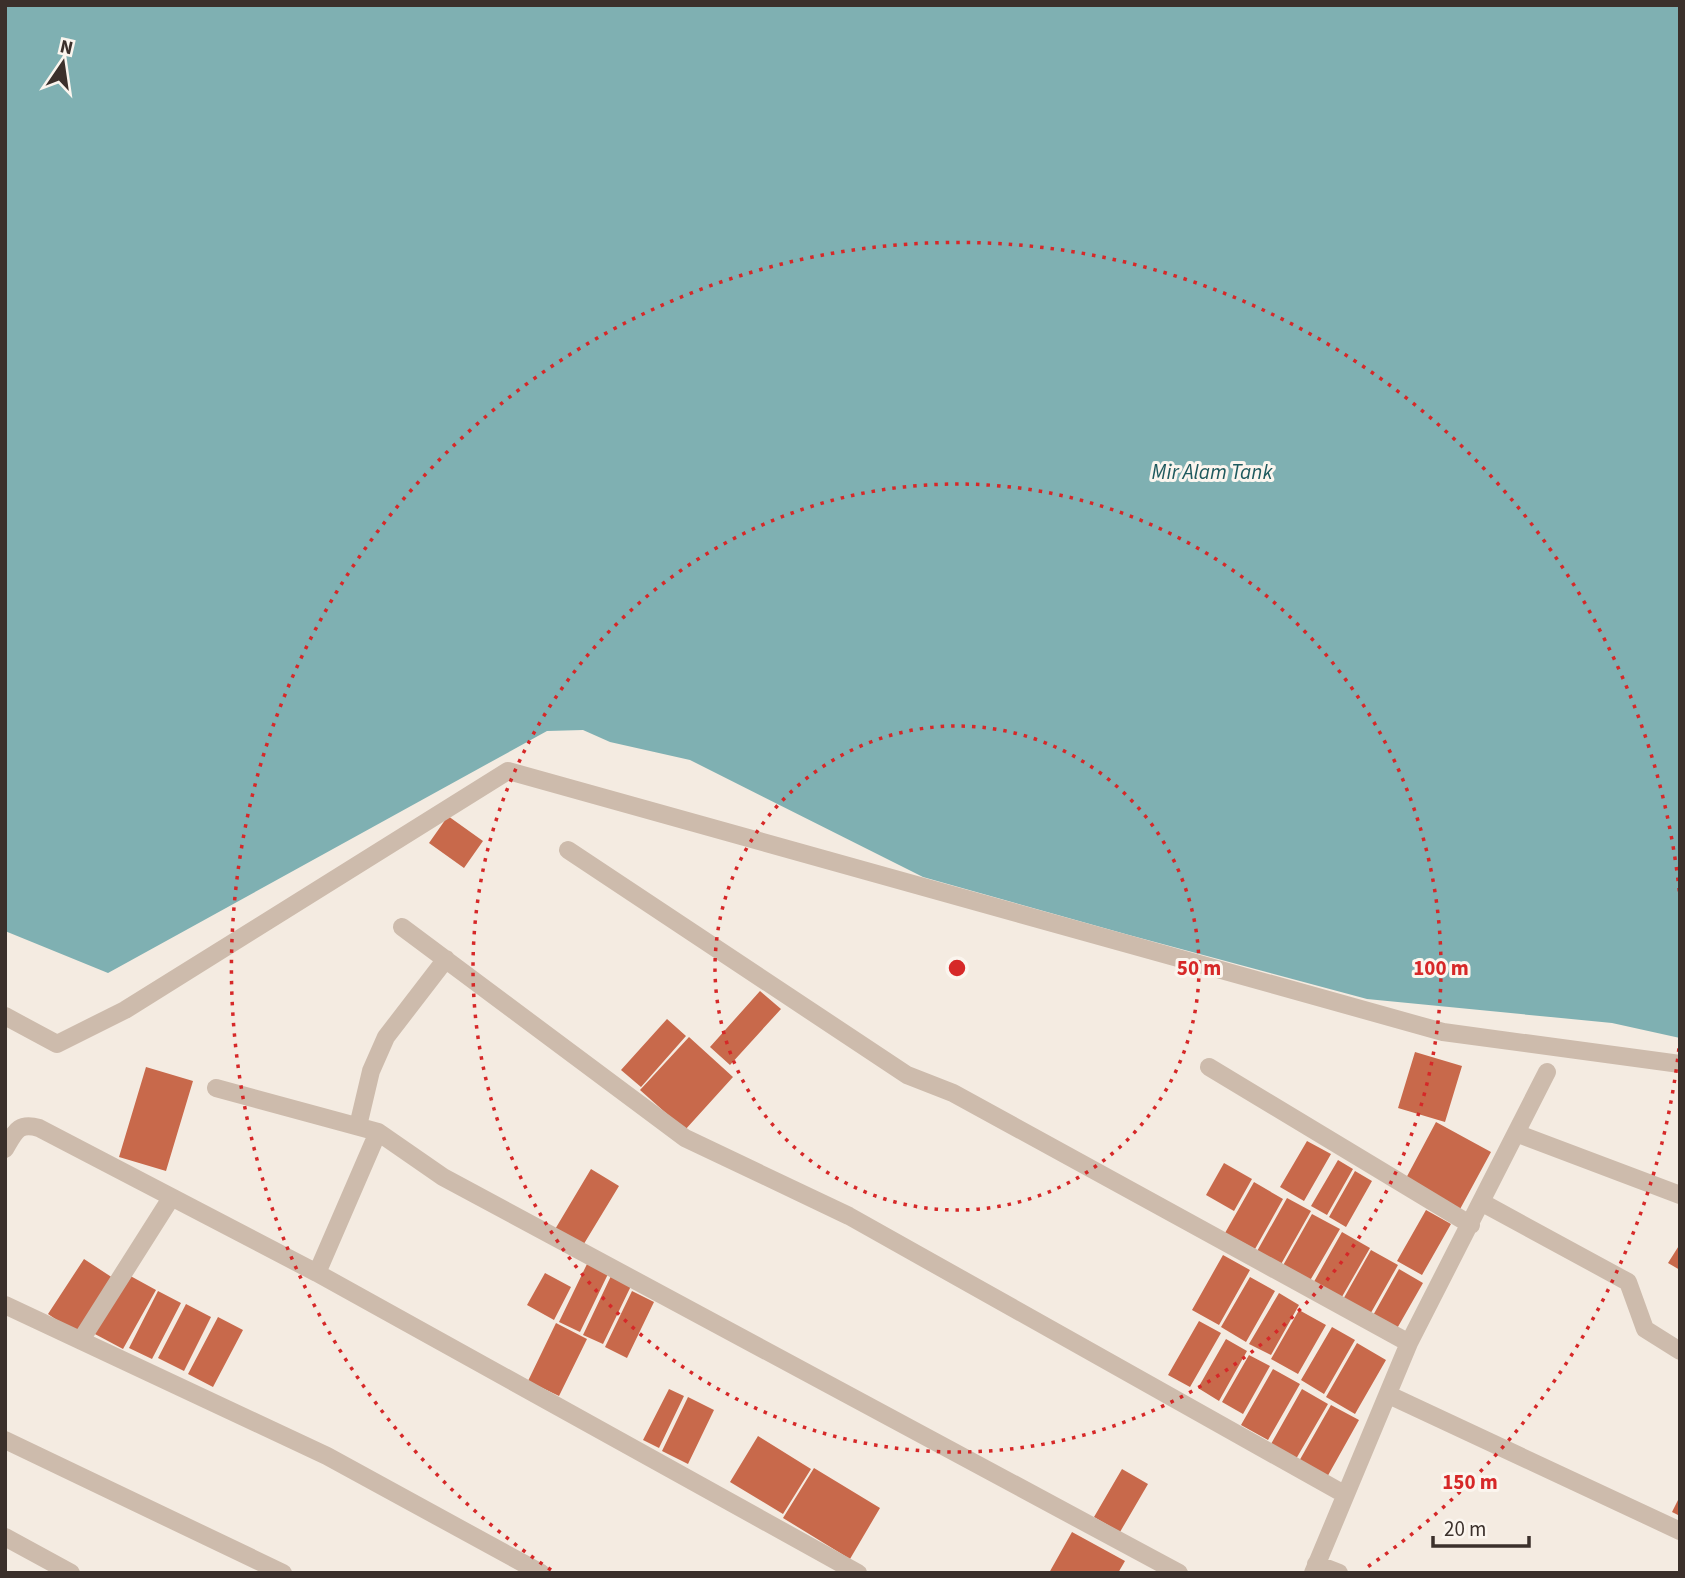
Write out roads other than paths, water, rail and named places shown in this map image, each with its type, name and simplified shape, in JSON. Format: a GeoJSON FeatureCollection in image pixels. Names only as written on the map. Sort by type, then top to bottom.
{"type":"FeatureCollection","features":[{"type":"Feature","properties":{"kind":"street"},"geometry":{"type":"LineString","coordinates":[[5,1016],[57,1044],[125,1010],[508,771],[1443,1031],[1680,1063]]}},
{"type":"Feature","properties":{"kind":"street"},"geometry":{"type":"LineString","coordinates":[[569,850],[907,1075],[953,1093],[1409,1343]]}},
{"type":"Feature","properties":{"kind":"street"},"geometry":{"type":"LineString","coordinates":[[402,927],[685,1138],[849,1216],[1344,1494]]}},
{"type":"Feature","properties":{"kind":"street"},"geometry":{"type":"LineString","coordinates":[[358,1126],[371,1071],[386,1037],[446,959]]}},
{"type":"Feature","properties":{"kind":"street"},"geometry":{"type":"LineString","coordinates":[[1209,1067],[1471,1224]]}},
{"type":"Feature","properties":{"kind":"street"},"geometry":{"type":"LineString","coordinates":[[1339,1573],[1315,1568],[1344,1494],[1389,1395],[1409,1343],[1547,1072]]}},
{"type":"Feature","properties":{"kind":"street"},"geometry":{"type":"LineString","coordinates":[[216,1088],[378,1132],[443,1177],[1179,1573]]}},
{"type":"Feature","properties":{"kind":"street"},"geometry":{"type":"LineString","coordinates":[[5,1149],[18,1129],[28,1125],[39,1128],[317,1273],[858,1573]]}},
{"type":"Feature","properties":{"kind":"street"},"geometry":{"type":"LineString","coordinates":[[317,1273],[378,1132]]}},
{"type":"Feature","properties":{"kind":"street"},"geometry":{"type":"LineString","coordinates":[[1516,1133],[1680,1195]]}},
{"type":"Feature","properties":{"kind":"street"},"geometry":{"type":"LineString","coordinates":[[81,1340],[171,1198]]}},
{"type":"Feature","properties":{"kind":"street"},"geometry":{"type":"LineString","coordinates":[[1481,1202],[1628,1282],[1645,1329],[1680,1351]]}},
{"type":"Feature","properties":{"kind":"street"},"geometry":{"type":"LineString","coordinates":[[5,1305],[327,1456],[541,1573]]}},
{"type":"Feature","properties":{"kind":"street"},"geometry":{"type":"LineString","coordinates":[[1389,1395],[1680,1531]]}},
{"type":"Feature","properties":{"kind":"street"},"geometry":{"type":"LineString","coordinates":[[5,1440],[283,1573]]}},
{"type":"Feature","properties":{"kind":"street"},"geometry":{"type":"LineString","coordinates":[[5,1536],[71,1573]]}},
{"type":"Feature","properties":{"kind":"water","name":"Mir Alam Tank"},"geometry":{"type":"Polygon","coordinates":[[[5,5],[1680,5],[1680,1038],[1612,1023],[1367,999],[1129,935],[923,877],[690,760],[610,742],[583,730],[547,731],[108,973],[5,931],[5,5]]]}}]}
